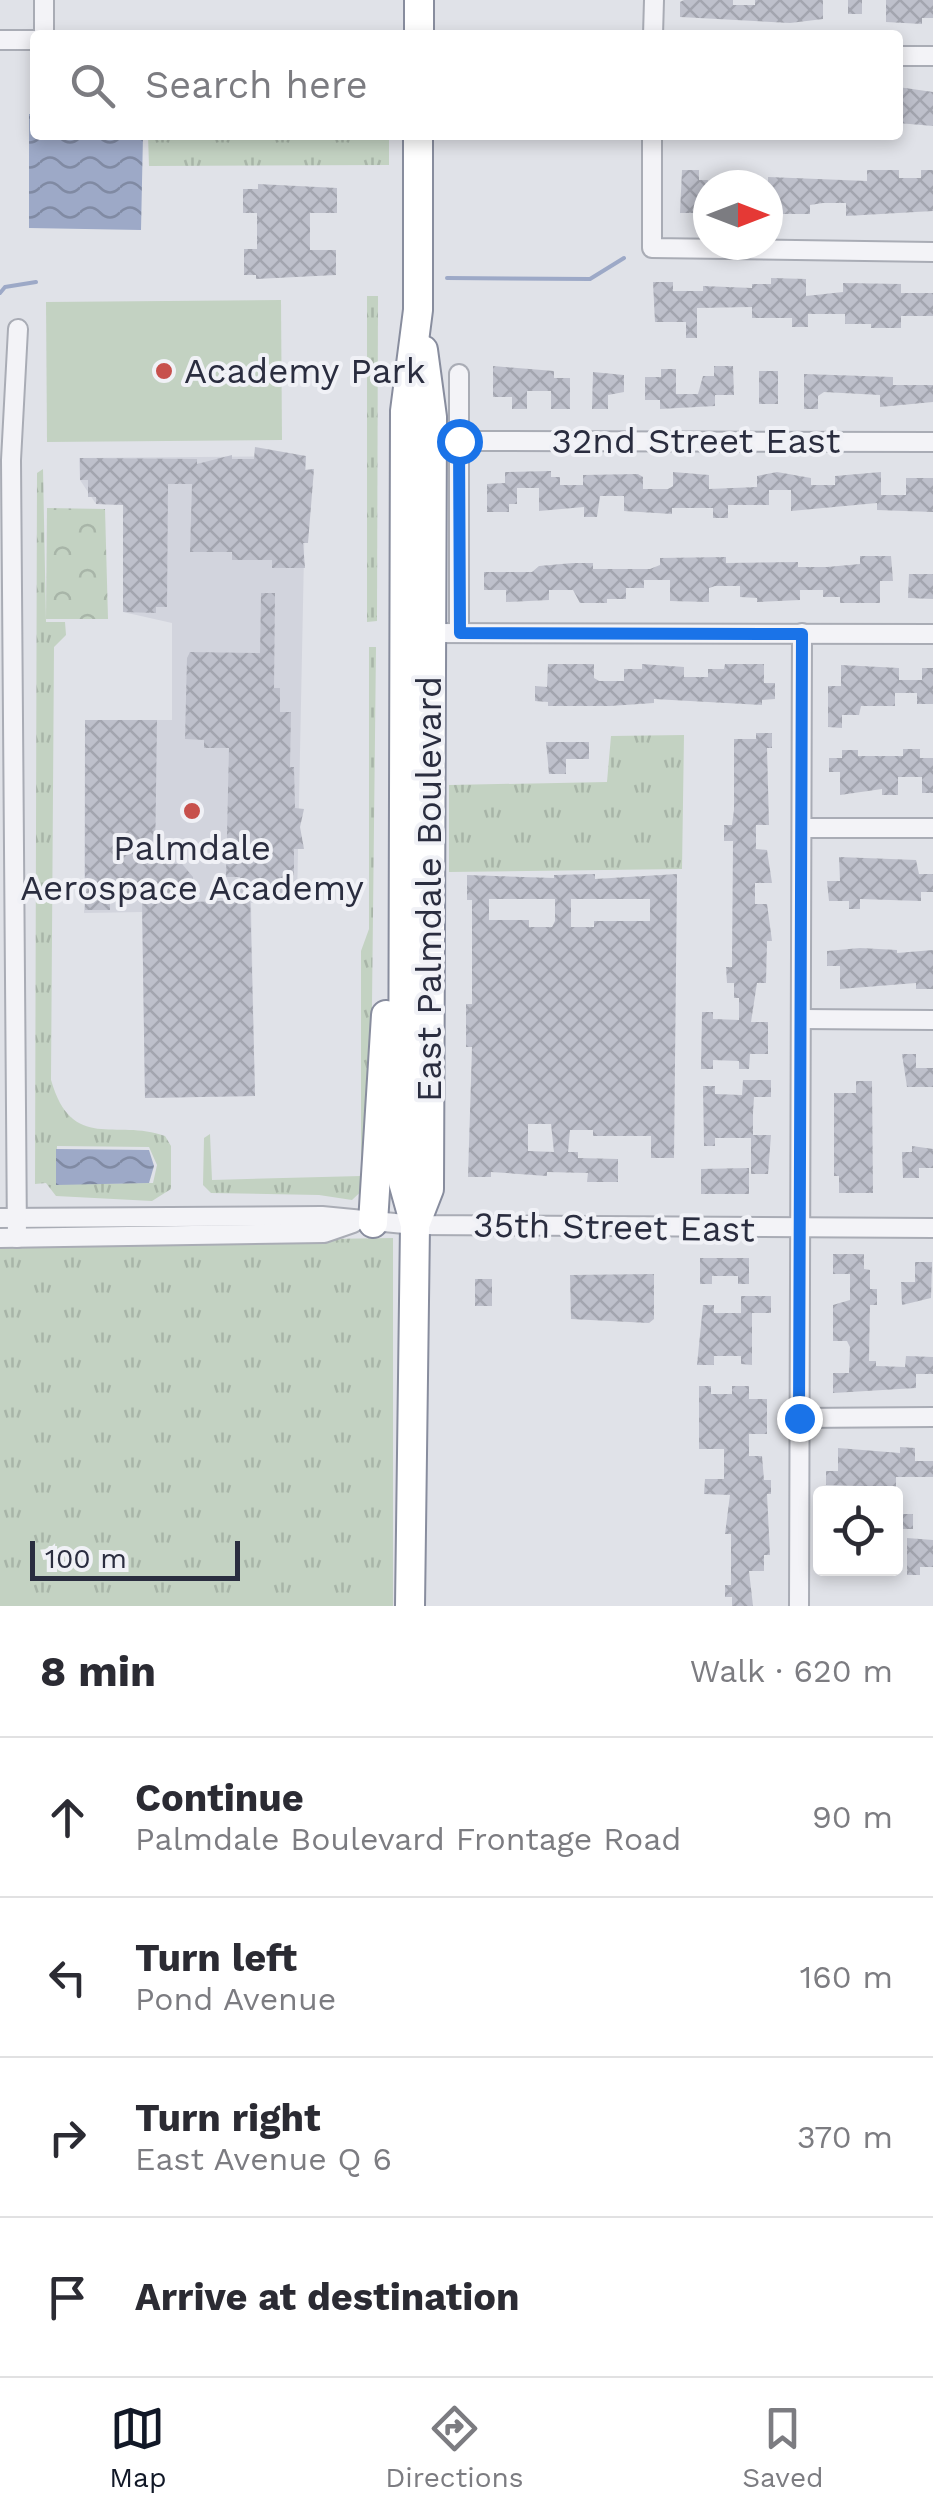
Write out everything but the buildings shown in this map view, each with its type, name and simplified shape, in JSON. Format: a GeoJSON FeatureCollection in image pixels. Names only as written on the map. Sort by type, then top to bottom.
{"type":"FeatureCollection","features":[{"type":"Feature","properties":{"kind":"highway"},"geometry":{"type":"LineString","coordinates":[[419,0],[419,30]]}},
{"type":"Feature","properties":{"kind":"highway","name":"East Palmdale Boulevard"},"geometry":{"type":"LineString","coordinates":[[410,1606],[414,1225],[403,1182],[405,422],[418,310],[418,140]]}},
{"type":"Feature","properties":{"kind":"highway","name":"East Palmdale Boulevard"},"geometry":{"type":"LineString","coordinates":[[414,1225],[429,1189],[432,417],[418,310]]}},
{"type":"Feature","properties":{"kind":"highway"},"geometry":{"type":"LineString","coordinates":[[388,634],[388,483],[391,458],[405,422]]}},
{"type":"Feature","properties":{"kind":"highway"},"geometry":{"type":"LineString","coordinates":[[364,1223],[390,906],[404,871]]}},
{"type":"Feature","properties":{"kind":"street"},"geometry":{"type":"LineString","coordinates":[[44,0],[44,30]]}},
{"type":"Feature","properties":{"kind":"street"},"geometry":{"type":"LineString","coordinates":[[653,30],[654,0]]}},
{"type":"Feature","properties":{"kind":"street"},"geometry":{"type":"LineString","coordinates":[[0,40],[30,40]]}},
{"type":"Feature","properties":{"kind":"street"},"geometry":{"type":"LineString","coordinates":[[903,56],[933,56]]}},
{"type":"Feature","properties":{"kind":"street"},"geometry":{"type":"LineString","coordinates":[[652,140],[652,248],[933,252]]}},
{"type":"Feature","properties":{"kind":"street"},"geometry":{"type":"LineString","coordinates":[[8,1238],[6,460],[18,328]]}},
{"type":"Feature","properties":{"kind":"street"},"geometry":{"type":"LineString","coordinates":[[460,374],[460,633]]}},
{"type":"Feature","properties":{"kind":"street","name":"32nd Street East"},"geometry":{"type":"LineString","coordinates":[[459,441],[933,442]]}},
{"type":"Feature","properties":{"kind":"street"},"geometry":{"type":"LineString","coordinates":[[430,633],[933,634]]}},
{"type":"Feature","properties":{"kind":"street"},"geometry":{"type":"LineString","coordinates":[[798,1606],[802,634]]}},
{"type":"Feature","properties":{"kind":"street"},"geometry":{"type":"LineString","coordinates":[[802,828],[933,828]]}},
{"type":"Feature","properties":{"kind":"street"},"geometry":{"type":"LineString","coordinates":[[803,1020],[933,1020]]}},
{"type":"Feature","properties":{"kind":"street","name":"35th Street East"},"geometry":{"type":"LineString","coordinates":[[8,1218],[322,1216],[414,1225],[933,1228]]}},
{"type":"Feature","properties":{"kind":"street"},"geometry":{"type":"LineString","coordinates":[[72,1238],[86,1231],[176,1228],[184,1217]]}},
{"type":"Feature","properties":{"kind":"street","name":"35th Street East"},"geometry":{"type":"LineString","coordinates":[[8,1238],[324,1233],[364,1223]]}},
{"type":"Feature","properties":{"kind":"street"},"geometry":{"type":"LineString","coordinates":[[799,1418],[933,1417]]}},
{"type":"Feature","properties":{"kind":"shaded area","name":"Palmdale Aerospace Academy"},"geometry":{"type":"Polygon","coordinates":[[[306,456],[297,901],[251,903],[255,1096],[145,1098],[142,912],[84,913],[85,720],[172,720],[172,623],[123,612],[123,505],[96,504],[80,480],[79,458],[306,456]]]}},
{"type":"Feature","properties":{"kind":"green space"},"geometry":{"type":"Polygon","coordinates":[[[148,140],[389,140],[389,165],[149,166],[148,140]]]}},
{"type":"Feature","properties":{"kind":"green space"},"geometry":{"type":"Polygon","coordinates":[[[367,296],[378,296],[377,621],[367,622],[367,296]]]}},
{"type":"Feature","properties":{"kind":"green space","name":"Academy Park"},"geometry":{"type":"Polygon","coordinates":[[[281,300],[282,440],[47,442],[46,302],[281,300]]]}},
{"type":"Feature","properties":{"kind":"green space"},"geometry":{"type":"Polygon","coordinates":[[[43,469],[46,622],[65,622],[66,635],[54,647],[51,1080],[60,1103],[83,1125],[165,1136],[171,1146],[171,1189],[152,1201],[56,1196],[46,1183],[35,1184],[37,473],[43,469]],[[57,1146],[56,1184],[153,1183],[157,1165],[149,1147],[57,1146]]]}},
{"type":"Feature","properties":{"kind":"green space"},"geometry":{"type":"Polygon","coordinates":[[[47,508],[105,509],[108,619],[46,619],[47,508]]]}},
{"type":"Feature","properties":{"kind":"green space"},"geometry":{"type":"Polygon","coordinates":[[[369,647],[376,647],[370,1183],[352,1200],[319,1195],[211,1193],[203,1185],[204,1138],[210,1134],[212,1180],[361,1176],[361,951],[369,929],[369,647]]]}},
{"type":"Feature","properties":{"kind":"green space"},"geometry":{"type":"Polygon","coordinates":[[[684,735],[682,869],[449,872],[449,785],[607,782],[611,736],[684,735]]]}},
{"type":"Feature","properties":{"kind":"green space"},"geometry":{"type":"Polygon","coordinates":[[[393,1238],[393,1606],[0,1606],[0,1244],[393,1238]]]}},
{"type":"Feature","properties":{"kind":"water"},"geometry":{"type":"Polygon","coordinates":[[[29,114],[30,140],[143,140],[141,230],[29,228],[29,114]]]}},
{"type":"Feature","properties":{"kind":"water"},"geometry":{"type":"Polygon","coordinates":[[[56,1149],[149,1150],[154,1166],[149,1183],[56,1185],[56,1149]]]}},
{"type":"Feature","properties":{"kind":"waterway"},"geometry":{"type":"LineString","coordinates":[[447,278],[590,279],[624,258]]}},
{"type":"Feature","properties":{"kind":"waterway"},"geometry":{"type":"LineString","coordinates":[[0,293],[5,287],[36,282]]}},
{"type":"Feature","properties":{"kind":"place","name":"Academy Park"},"geometry":{"type":"Point","coordinates":[164,371]}},
{"type":"Feature","properties":{"kind":"place","name":"Palmdale Aerospace Academy"},"geometry":{"type":"Point","coordinates":[192,811]}},
{"type":"Feature","properties":{"kind":"route"},"geometry":{"type":"LineString","coordinates":[[459,441],[460,633],[802,634],[799,1418]]}}]}
